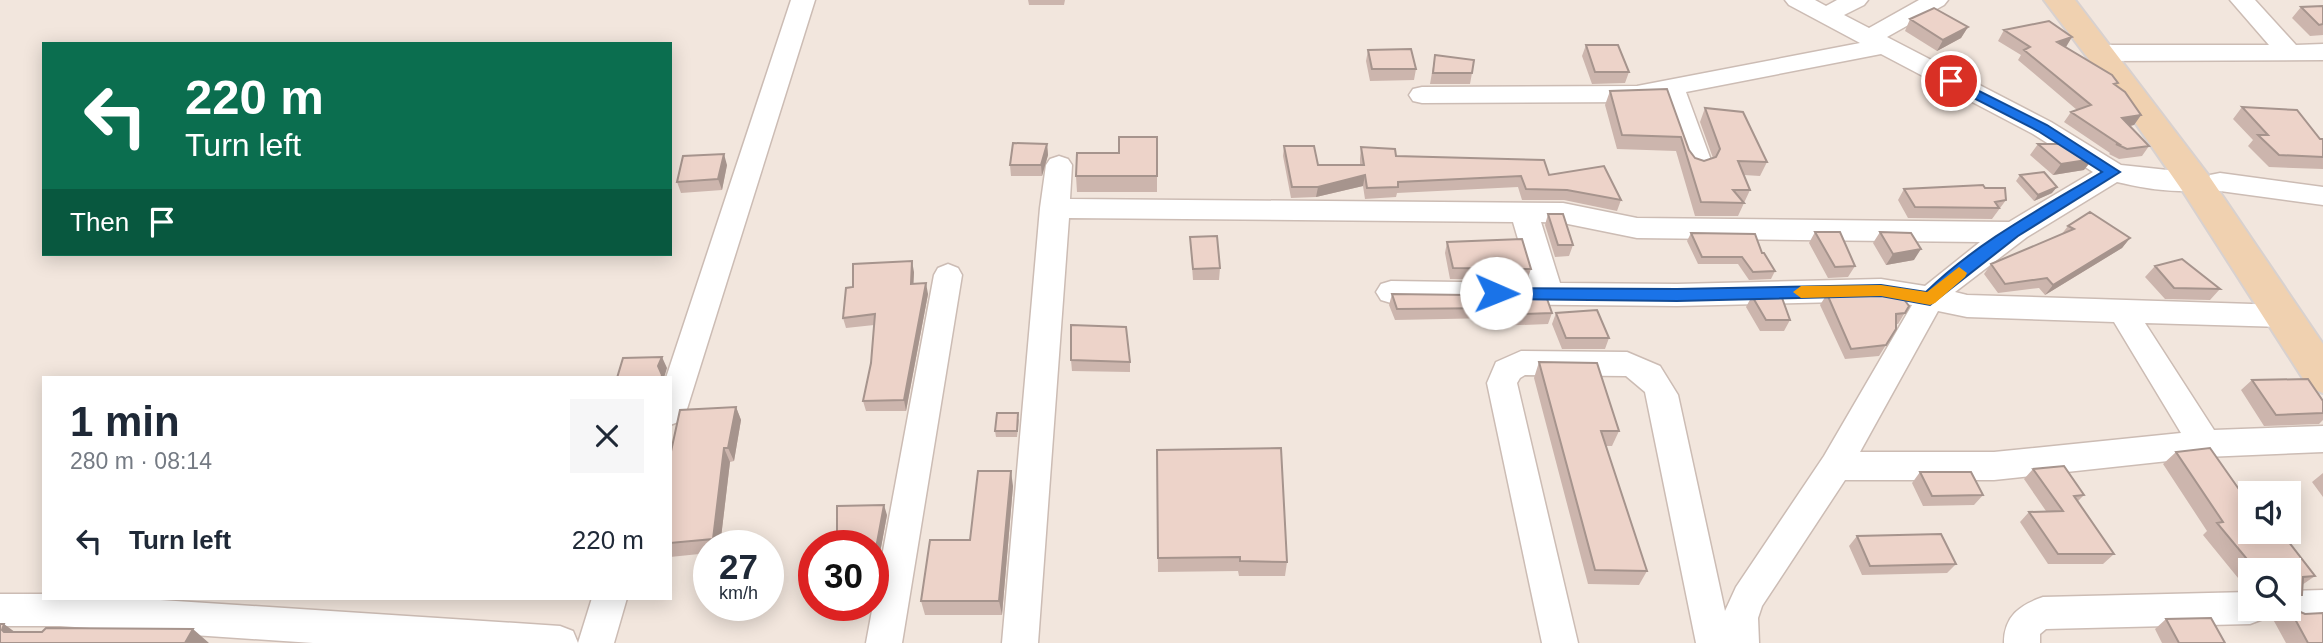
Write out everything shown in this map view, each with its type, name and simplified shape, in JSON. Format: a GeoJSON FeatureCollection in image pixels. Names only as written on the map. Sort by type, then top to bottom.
{"type":"FeatureCollection","features":[{"type":"Feature","properties":{"kind":"main road"},"geometry":{"type":"LineString","coordinates":[[2059,0],[2112,53]]}},
{"type":"Feature","properties":{"kind":"main road"},"geometry":{"type":"LineString","coordinates":[[2080,0],[2112,53],[2323,329]]}},
{"type":"Feature","properties":{"kind":"main road"},"geometry":{"type":"LineString","coordinates":[[2216,187],[2284,316],[2323,377]]}},
{"type":"Feature","properties":{"kind":"street"},"geometry":{"type":"LineString","coordinates":[[672,406],[803,0]]}},
{"type":"Feature","properties":{"kind":"street"},"geometry":{"type":"LineString","coordinates":[[1797,0],[2042,128],[2113,172],[2138,178],[2216,187],[2323,196]]}},
{"type":"Feature","properties":{"kind":"street"},"geometry":{"type":"LineString","coordinates":[[1825,15],[1856,0]]}},
{"type":"Feature","properties":{"kind":"street"},"geometry":{"type":"LineString","coordinates":[[1422,95],[1622,95],[1672,88],[1876,42],[1936,0]]}},
{"type":"Feature","properties":{"kind":"street"},"geometry":{"type":"LineString","coordinates":[[2242,0],[2289,52]]}},
{"type":"Feature","properties":{"kind":"street"},"geometry":{"type":"LineString","coordinates":[[2112,53],[2323,52]]}},
{"type":"Feature","properties":{"kind":"street"},"geometry":{"type":"LineString","coordinates":[[1672,88],[1699,163]]}},
{"type":"Feature","properties":{"kind":"street"},"geometry":{"type":"LineString","coordinates":[[1020,643],[1059,165]]}},
{"type":"Feature","properties":{"kind":"street"},"geometry":{"type":"LineString","coordinates":[[1741,643],[1740,618],[1748,598],[1836,466],[1930,299],[1945,283],[2012,232],[2113,172]]}},
{"type":"Feature","properties":{"kind":"street"},"geometry":{"type":"LineString","coordinates":[[2216,187],[2323,210]]}},
{"type":"Feature","properties":{"kind":"street"},"geometry":{"type":"LineString","coordinates":[[1054,208],[1577,214],[1637,229],[2012,232]]}},
{"type":"Feature","properties":{"kind":"street"},"geometry":{"type":"LineString","coordinates":[[1524,213],[1549,294]]}},
{"type":"Feature","properties":{"kind":"street"},"geometry":{"type":"LineString","coordinates":[[884,643],[948,275]]}},
{"type":"Feature","properties":{"kind":"street"},"geometry":{"type":"LineString","coordinates":[[1391,292],[1677,295],[1881,290],[1967,306],[2284,316]]}},
{"type":"Feature","properties":{"kind":"street"},"geometry":{"type":"LineString","coordinates":[[2123,312],[2205,444]]}},
{"type":"Feature","properties":{"kind":"street"},"geometry":{"type":"LineString","coordinates":[[1560,643],[1502,383],[1507,370],[1521,363],[1627,364],[1644,369],[1655,379],[1662,395],[1714,643]]}},
{"type":"Feature","properties":{"kind":"street"},"geometry":{"type":"LineString","coordinates":[[1836,466],[1994,466],[2205,444],[2323,439]]}},
{"type":"Feature","properties":{"kind":"street"},"geometry":{"type":"LineString","coordinates":[[596,643],[609,600]]}},
{"type":"Feature","properties":{"kind":"street"},"geometry":{"type":"LineString","coordinates":[[2301,607],[2323,606]]}},
{"type":"Feature","properties":{"kind":"street"},"geometry":{"type":"LineString","coordinates":[[2022,643],[2022,632],[2028,619],[2043,613],[2238,608]]}},
{"type":"Feature","properties":{"kind":"street"},"geometry":{"type":"LineString","coordinates":[[0,610],[60,610],[227,632],[560,643]]}},
{"type":"Feature","properties":{"kind":"street"},"geometry":{"type":"LineString","coordinates":[[42,643],[60,610]]}},
{"type":"Feature","properties":{"kind":"shaded area"},"geometry":{"type":"Polygon","coordinates":[[[0,0],[2323,0],[2323,643],[0,643],[0,0]]]}},
{"type":"Feature","properties":{"kind":"building"},"geometry":{"type":"Polygon","coordinates":[[[2323,6],[2323,24],[2319,25],[2301,7],[2323,6]]]}},
{"type":"Feature","properties":{"kind":"building"},"geometry":{"type":"Polygon","coordinates":[[[1934,8],[1968,27],[1943,40],[1910,19],[1934,8]]]}},
{"type":"Feature","properties":{"kind":"building"},"geometry":{"type":"Polygon","coordinates":[[[2049,21],[2072,37],[2057,42],[2112,75],[2118,83],[2114,84],[2125,92],[2141,115],[2122,118],[2149,146],[2127,149],[2071,112],[2091,105],[2024,50],[2030,47],[2004,30],[2049,21]]]}},
{"type":"Feature","properties":{"kind":"building"},"geometry":{"type":"Polygon","coordinates":[[[1586,45],[1618,45],[1629,72],[1595,72],[1586,45]]]}},
{"type":"Feature","properties":{"kind":"building"},"geometry":{"type":"Polygon","coordinates":[[[1411,49],[1416,69],[1372,69],[1368,50],[1411,49]]]}},
{"type":"Feature","properties":{"kind":"building"},"geometry":{"type":"Polygon","coordinates":[[[1435,55],[1474,60],[1472,73],[1433,73],[1435,55]]]}},
{"type":"Feature","properties":{"kind":"building"},"geometry":{"type":"Polygon","coordinates":[[[1667,89],[1689,150],[1695,158],[1704,161],[1716,157],[1720,149],[1705,108],[1743,112],[1767,162],[1738,161],[1750,190],[1733,190],[1744,203],[1701,202],[1681,137],[1622,135],[1610,91],[1667,89]]]}},
{"type":"Feature","properties":{"kind":"building"},"geometry":{"type":"Polygon","coordinates":[[[2242,107],[2297,110],[2320,139],[2323,139],[2323,157],[2279,155],[2258,135],[2268,135],[2242,107]]]}},
{"type":"Feature","properties":{"kind":"building"},"geometry":{"type":"Polygon","coordinates":[[[1119,137],[1157,137],[1157,176],[1076,176],[1077,153],[1119,153],[1119,137]]]}},
{"type":"Feature","properties":{"kind":"building"},"geometry":{"type":"Polygon","coordinates":[[[1013,143],[1047,144],[1041,165],[1010,165],[1013,143]]]}},
{"type":"Feature","properties":{"kind":"building"},"geometry":{"type":"Polygon","coordinates":[[[2038,144],[2069,144],[2093,159],[2061,164],[2038,144]]]}},
{"type":"Feature","properties":{"kind":"building"},"geometry":{"type":"Polygon","coordinates":[[[1284,146],[1314,146],[1318,165],[1364,165],[1361,147],[1395,149],[1396,156],[1544,160],[1549,175],[1604,166],[1621,200],[1567,190],[1526,189],[1521,176],[1398,182],[1398,187],[1367,188],[1365,175],[1318,187],[1292,187],[1284,146]]]}},
{"type":"Feature","properties":{"kind":"building"},"geometry":{"type":"Polygon","coordinates":[[[724,154],[718,179],[677,182],[683,156],[724,154]]]}},
{"type":"Feature","properties":{"kind":"building"},"geometry":{"type":"Polygon","coordinates":[[[2044,172],[2057,187],[2038,195],[2020,175],[2044,172]]]}},
{"type":"Feature","properties":{"kind":"building"},"geometry":{"type":"Polygon","coordinates":[[[1983,185],[1985,188],[2005,188],[2006,200],[1995,202],[1999,208],[1915,207],[1904,189],[1983,185]]]}},
{"type":"Feature","properties":{"kind":"building"},"geometry":{"type":"Polygon","coordinates":[[[2090,212],[2130,238],[2053,285],[2047,278],[2005,284],[1991,264],[2074,229],[2068,226],[2090,212]]]}},
{"type":"Feature","properties":{"kind":"building"},"geometry":{"type":"Polygon","coordinates":[[[1548,214],[1563,214],[1573,245],[1558,245],[1548,214]]]}},
{"type":"Feature","properties":{"kind":"building"},"geometry":{"type":"Polygon","coordinates":[[[1815,232],[1840,232],[1855,266],[1835,267],[1815,232]]]}},
{"type":"Feature","properties":{"kind":"building"},"geometry":{"type":"Polygon","coordinates":[[[1880,232],[1911,233],[1921,249],[1893,254],[1880,232]]]}},
{"type":"Feature","properties":{"kind":"building"},"geometry":{"type":"Polygon","coordinates":[[[1691,233],[1755,234],[1762,253],[1775,271],[1753,272],[1742,257],[1702,257],[1691,233]]]}},
{"type":"Feature","properties":{"kind":"building"},"geometry":{"type":"Polygon","coordinates":[[[1217,236],[1220,268],[1193,269],[1190,237],[1217,236]]]}},
{"type":"Feature","properties":{"kind":"building"},"geometry":{"type":"Polygon","coordinates":[[[1522,239],[1531,269],[1453,268],[1447,242],[1522,239]]]}},
{"type":"Feature","properties":{"kind":"building"},"geometry":{"type":"Polygon","coordinates":[[[2182,259],[2220,289],[2174,288],[2155,266],[2182,259]]]}},
{"type":"Feature","properties":{"kind":"building"},"geometry":{"type":"Polygon","coordinates":[[[912,261],[911,284],[926,283],[904,400],[863,401],[871,363],[875,314],[843,318],[846,288],[853,287],[853,264],[912,261]]]}},
{"type":"Feature","properties":{"kind":"building"},"geometry":{"type":"Polygon","coordinates":[[[1392,294],[1546,296],[1552,313],[1498,315],[1496,308],[1397,309],[1392,294]]]}},
{"type":"Feature","properties":{"kind":"building"},"geometry":{"type":"Polygon","coordinates":[[[1827,294],[1900,294],[1909,306],[1905,313],[1896,314],[1896,329],[1886,345],[1851,349],[1827,294]]]}},
{"type":"Feature","properties":{"kind":"building"},"geometry":{"type":"Polygon","coordinates":[[[1781,295],[1790,320],[1766,320],[1752,296],[1781,295]]]}},
{"type":"Feature","properties":{"kind":"building"},"geometry":{"type":"Polygon","coordinates":[[[1597,310],[1609,338],[1566,338],[1556,313],[1597,310]]]}},
{"type":"Feature","properties":{"kind":"building"},"geometry":{"type":"Polygon","coordinates":[[[1071,325],[1126,327],[1130,362],[1071,360],[1071,325]]]}},
{"type":"Feature","properties":{"kind":"building"},"geometry":{"type":"Polygon","coordinates":[[[662,357],[658,366],[662,376],[618,376],[623,358],[662,357]]]}},
{"type":"Feature","properties":{"kind":"building"},"geometry":{"type":"Polygon","coordinates":[[[1539,362],[1597,363],[1619,431],[1601,431],[1647,571],[1595,570],[1539,362]]]}},
{"type":"Feature","properties":{"kind":"building"},"geometry":{"type":"Polygon","coordinates":[[[2308,379],[2323,401],[2323,413],[2276,415],[2252,380],[2308,379]]]}},
{"type":"Feature","properties":{"kind":"building"},"geometry":{"type":"Polygon","coordinates":[[[736,407],[728,448],[724,448],[714,530],[693,530],[693,541],[672,543],[672,447],[680,410],[736,407]]]}},
{"type":"Feature","properties":{"kind":"building"},"geometry":{"type":"Polygon","coordinates":[[[997,413],[1018,413],[1017,431],[995,431],[997,413]]]}},
{"type":"Feature","properties":{"kind":"building"},"geometry":{"type":"Polygon","coordinates":[[[1281,448],[1287,562],[1240,561],[1240,557],[1158,558],[1157,450],[1281,448]]]}},
{"type":"Feature","properties":{"kind":"building"},"geometry":{"type":"Polygon","coordinates":[[[2210,448],[2238,488],[2238,544],[2290,544],[2315,576],[2303,577],[2302,595],[2301,558],[2246,558],[2217,523],[2223,522],[2176,452],[2210,448]]]}},
{"type":"Feature","properties":{"kind":"building"},"geometry":{"type":"Polygon","coordinates":[[[2064,466],[2084,495],[2074,496],[2114,554],[2058,554],[2029,512],[2063,511],[2033,469],[2064,466]]]}},
{"type":"Feature","properties":{"kind":"building"},"geometry":{"type":"Polygon","coordinates":[[[978,471],[1011,471],[999,601],[921,601],[930,540],[970,540],[978,471]]]}},
{"type":"Feature","properties":{"kind":"building"},"geometry":{"type":"Polygon","coordinates":[[[1920,472],[1971,472],[1983,495],[1932,496],[1920,472]]]}},
{"type":"Feature","properties":{"kind":"building"},"geometry":{"type":"Polygon","coordinates":[[[884,505],[879,530],[837,530],[837,506],[884,505]]]}},
{"type":"Feature","properties":{"kind":"building"},"geometry":{"type":"Polygon","coordinates":[[[1941,534],[1956,564],[1870,566],[1857,536],[1941,534]]]}},
{"type":"Feature","properties":{"kind":"building"},"geometry":{"type":"Polygon","coordinates":[[[2301,612],[2323,613],[2323,643],[2308,643],[2296,621],[2301,621],[2301,612]]]}},
{"type":"Feature","properties":{"kind":"building"},"geometry":{"type":"Polygon","coordinates":[[[2211,618],[2225,643],[2179,643],[2166,619],[2211,618]]]}},
{"type":"Feature","properties":{"kind":"building"},"geometry":{"type":"Polygon","coordinates":[[[0,624],[4,624],[4,632],[42,632],[46,628],[193,629],[185,643],[0,643],[0,624]]]}},
{"type":"Feature","properties":{"kind":"slow traffic"},"geometry":{"type":"LineString","coordinates":[[1801,292],[1881,290],[1899,291],[1930,299],[1959,273]]}},
{"type":"Feature","properties":{"kind":"route"},"geometry":{"type":"LineString","coordinates":[[1496,293],[1677,295],[1881,290],[1899,291],[1930,299],[1945,283],[2012,232],[2113,172],[2042,128],[1951,81]]}}]}
